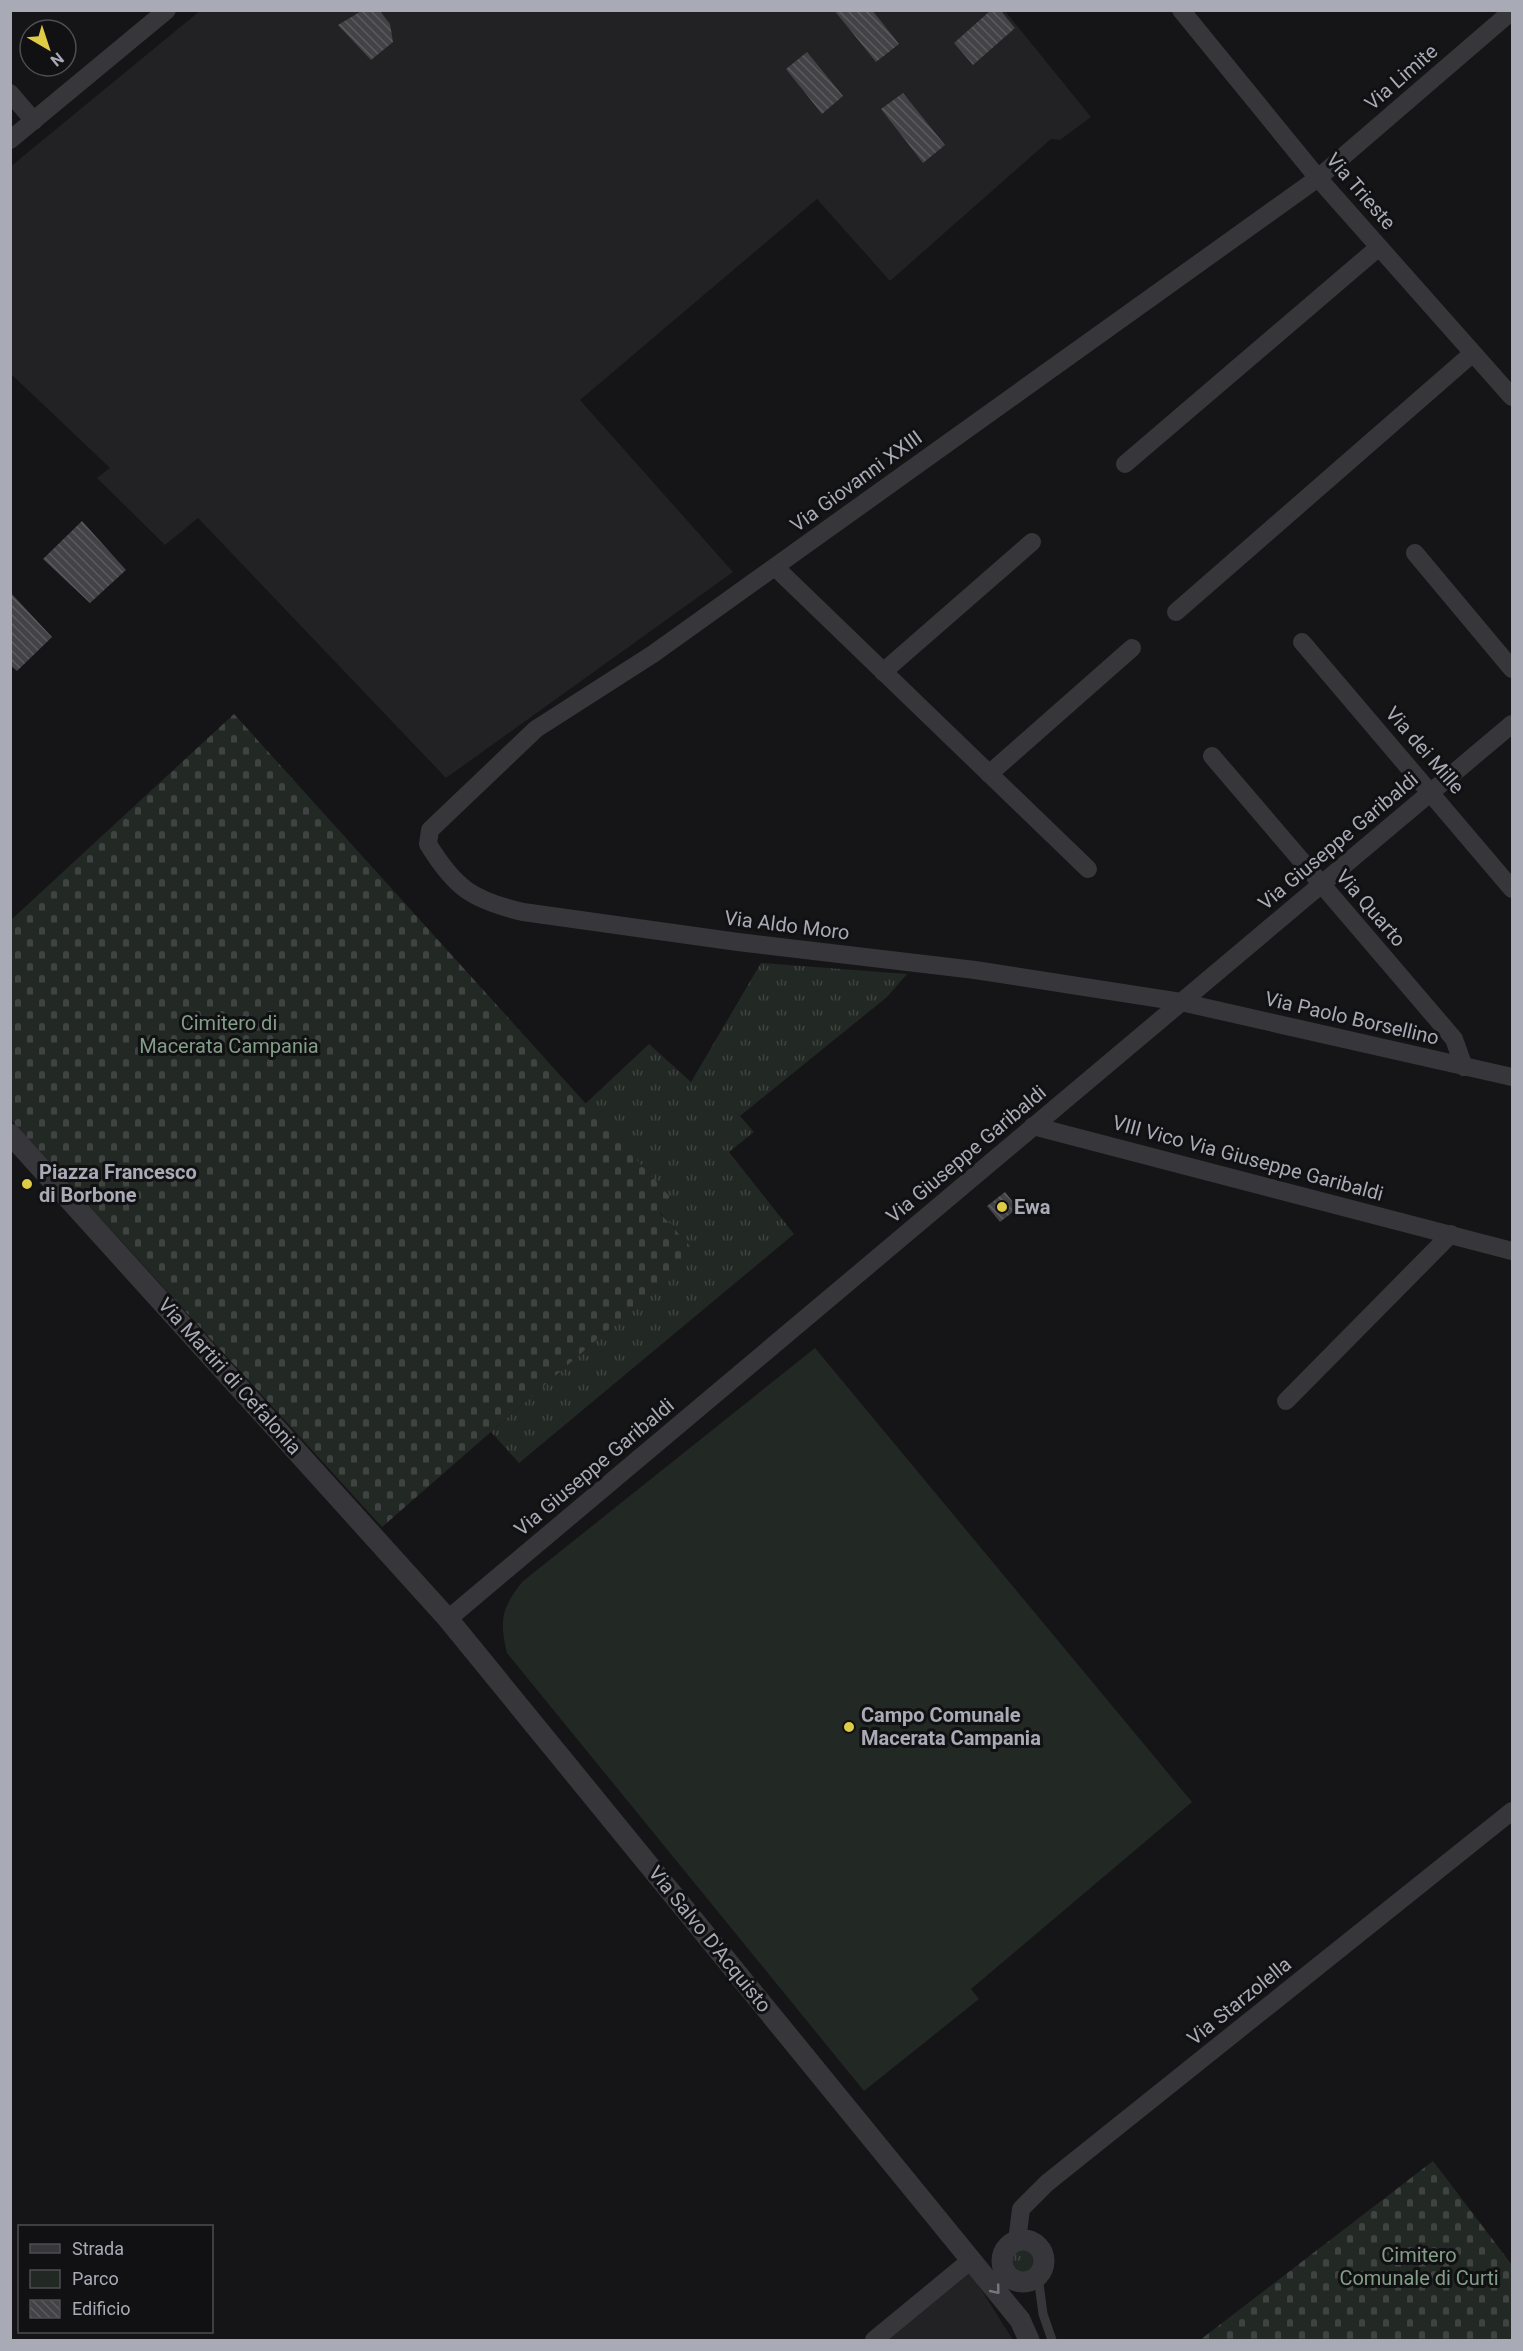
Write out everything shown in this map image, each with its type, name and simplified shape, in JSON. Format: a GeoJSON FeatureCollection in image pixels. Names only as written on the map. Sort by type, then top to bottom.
{"type":"FeatureCollection","features":[{"type":"Feature","properties":{"kind":"street"},"geometry":{"type":"LineString","coordinates":[[10,140],[167,10]]}},
{"type":"Feature","properties":{"kind":"street","name":"Via Trieste"},"geometry":{"type":"LineString","coordinates":[[1181,10],[1318,178],[1512,397]]}},
{"type":"Feature","properties":{"kind":"street","name":"Via Limite"},"geometry":{"type":"LineString","coordinates":[[1318,178],[1512,11]]}},
{"type":"Feature","properties":{"kind":"street"},"geometry":{"type":"LineString","coordinates":[[10,93],[34,120]]}},
{"type":"Feature","properties":{"kind":"street","name":"Via Giovanni XXIII"},"geometry":{"type":"LineString","coordinates":[[430,830],[536,729],[653,654],[1318,178]]}},
{"type":"Feature","properties":{"kind":"street"},"geometry":{"type":"LineString","coordinates":[[1125,464],[1379,246]]}},
{"type":"Feature","properties":{"kind":"street"},"geometry":{"type":"LineString","coordinates":[[1176,612],[1473,353]]}},
{"type":"Feature","properties":{"kind":"street"},"geometry":{"type":"LineString","coordinates":[[883,672],[1032,542]]}},
{"type":"Feature","properties":{"kind":"street"},"geometry":{"type":"LineString","coordinates":[[1415,553],[1512,669]]}},
{"type":"Feature","properties":{"kind":"street"},"geometry":{"type":"LineString","coordinates":[[775,567],[1088,869]]}},
{"type":"Feature","properties":{"kind":"street","name":"Via dei Mille"},"geometry":{"type":"LineString","coordinates":[[1302,642],[1432,792],[1512,889]]}},
{"type":"Feature","properties":{"kind":"street"},"geometry":{"type":"LineString","coordinates":[[988,774],[1132,648]]}},
{"type":"Feature","properties":{"kind":"street","name":"Via Giuseppe Garibaldi"},"geometry":{"type":"LineString","coordinates":[[448,1618],[1512,724]]}},
{"type":"Feature","properties":{"kind":"street","name":"Via Quarto"},"geometry":{"type":"LineString","coordinates":[[1212,756],[1454,1038],[1464,1066]]}},
{"type":"Feature","properties":{"kind":"street","name":"Via Aldo Moro"},"geometry":{"type":"LineString","coordinates":[[430,830],[428,844],[442,867],[470,895],[513,910],[738,942],[975,970],[1181,1002]]}},
{"type":"Feature","properties":{"kind":"street","name":"Via Paolo Borsellino"},"geometry":{"type":"LineString","coordinates":[[1181,1002],[1512,1077]]}},
{"type":"Feature","properties":{"kind":"street","name":"VIII Vico Via Giuseppe Garibaldi"},"geometry":{"type":"LineString","coordinates":[[1034,1126],[1512,1251]]}},
{"type":"Feature","properties":{"kind":"street","name":"Via Martiri di Cefalonia"},"geometry":{"type":"LineString","coordinates":[[10,1134],[448,1618]]}},
{"type":"Feature","properties":{"kind":"street"},"geometry":{"type":"LineString","coordinates":[[1286,1401],[1451,1234]]}},
{"type":"Feature","properties":{"kind":"street","name":"Via Salvo D'Acquisto"},"geometry":{"type":"LineString","coordinates":[[448,1618],[1020,2320],[1029,2340]]}},
{"type":"Feature","properties":{"kind":"street","name":"Via Starzolella"},"geometry":{"type":"LineString","coordinates":[[1017,2241],[1022,2209],[1047,2183],[1512,1811]]}},
{"type":"Feature","properties":{"kind":"street"},"geometry":{"type":"LineString","coordinates":[[1017,2241],[1030,2241],[1041,2250],[1044,2263],[1038,2276],[1026,2282],[1007,2275],[1002,2260],[1006,2249],[1017,2241]]}},
{"type":"Feature","properties":{"kind":"street"},"geometry":{"type":"LineString","coordinates":[[874,2340],[971,2260],[1002,2260]]}},
{"type":"Feature","properties":{"kind":"street","name":"Via Salvo D'Acquisto"},"geometry":{"type":"LineString","coordinates":[[1016,2280],[1020,2320]]}},
{"type":"Feature","properties":{"kind":"lane"},"geometry":{"type":"LineString","coordinates":[[1038,2276],[1042,2314],[1052,2340]]}},
{"type":"Feature","properties":{"kind":"shaded area"},"geometry":{"type":"Polygon","coordinates":[[[201,10],[1005,11],[1091,117],[1060,140],[1051,139],[890,281],[817,199],[580,400],[733,572],[446,778],[198,518],[165,545],[97,478],[110,468],[11,374],[10,167],[201,10]]]}},
{"type":"Feature","properties":{"kind":"shaded area"},"geometry":{"type":"Polygon","coordinates":[[[967,2267],[1013,2340],[880,2340],[967,2267]]]}},
{"type":"Feature","properties":{"kind":"green space","name":"Cimitero di Macerata Campania"},"geometry":{"type":"Polygon","coordinates":[[[234,714],[671,1198],[660,1213],[696,1253],[382,1527],[11,1120],[11,920],[234,714]]]}},
{"type":"Feature","properties":{"kind":"green space"},"geometry":{"type":"Polygon","coordinates":[[[761,963],[907,974],[887,997],[740,1116],[754,1132],[729,1152],[794,1234],[519,1463],[491,1432],[695,1253],[660,1212],[671,1198],[584,1105],[649,1044],[691,1082],[761,963]]]}},
{"type":"Feature","properties":{"kind":"green space","name":"Campo Comunale Macerata Campania"},"geometry":{"type":"Polygon","coordinates":[[[815,1348],[1192,1802],[971,1989],[979,1999],[864,2091],[507,1653],[503,1632],[506,1607],[522,1582],[815,1348]]]}},
{"type":"Feature","properties":{"kind":"green space","name":"Cimitero Comunale di Curti"},"geometry":{"type":"Polygon","coordinates":[[[1433,2161],[1512,2265],[1512,2340],[1200,2340],[1433,2161]]]}},
{"type":"Feature","properties":{"kind":"green space"},"geometry":{"type":"Polygon","coordinates":[[[1023,2246],[1034,2250],[1038,2261],[1034,2272],[1023,2276],[1012,2272],[1008,2261],[1012,2250],[1023,2246]]]}},
{"type":"Feature","properties":{"kind":"building"},"geometry":{"type":"Polygon","coordinates":[[[363,10],[379,10],[390,24],[393,42],[371,60],[338,25],[363,10]]]}},
{"type":"Feature","properties":{"kind":"building"},"geometry":{"type":"Polygon","coordinates":[[[834,10],[872,10],[899,44],[876,62],[834,10]]]}},
{"type":"Feature","properties":{"kind":"building"},"geometry":{"type":"Polygon","coordinates":[[[991,10],[1000,10],[1015,28],[973,65],[954,43],[991,10]]]}},
{"type":"Feature","properties":{"kind":"building"},"geometry":{"type":"Polygon","coordinates":[[[807,52],[843,96],[822,114],[786,69],[807,52]]]}},
{"type":"Feature","properties":{"kind":"building"},"geometry":{"type":"Polygon","coordinates":[[[903,93],[945,145],[923,163],[881,109],[903,93]]]}},
{"type":"Feature","properties":{"kind":"building"},"geometry":{"type":"Polygon","coordinates":[[[82,521],[126,570],[90,603],[43,559],[82,521]]]}},
{"type":"Feature","properties":{"kind":"building"},"geometry":{"type":"Polygon","coordinates":[[[10,592],[52,637],[17,671],[10,665],[10,592]]]}},
{"type":"Feature","properties":{"kind":"building"},"geometry":{"type":"Polygon","coordinates":[[[1005,1192],[1018,1208],[1000,1222],[987,1206],[1005,1192]]]}},
{"type":"Feature","properties":{"kind":"place","name":"Piazza Francesco di Borbone"},"geometry":{"type":"Point","coordinates":[27,1184]}},
{"type":"Feature","properties":{"kind":"place","name":"Ewa"},"geometry":{"type":"Point","coordinates":[1002,1207]}},
{"type":"Feature","properties":{"kind":"place","name":"Campo Comunale Macerata Campania"},"geometry":{"type":"Point","coordinates":[849,1727]}}]}
